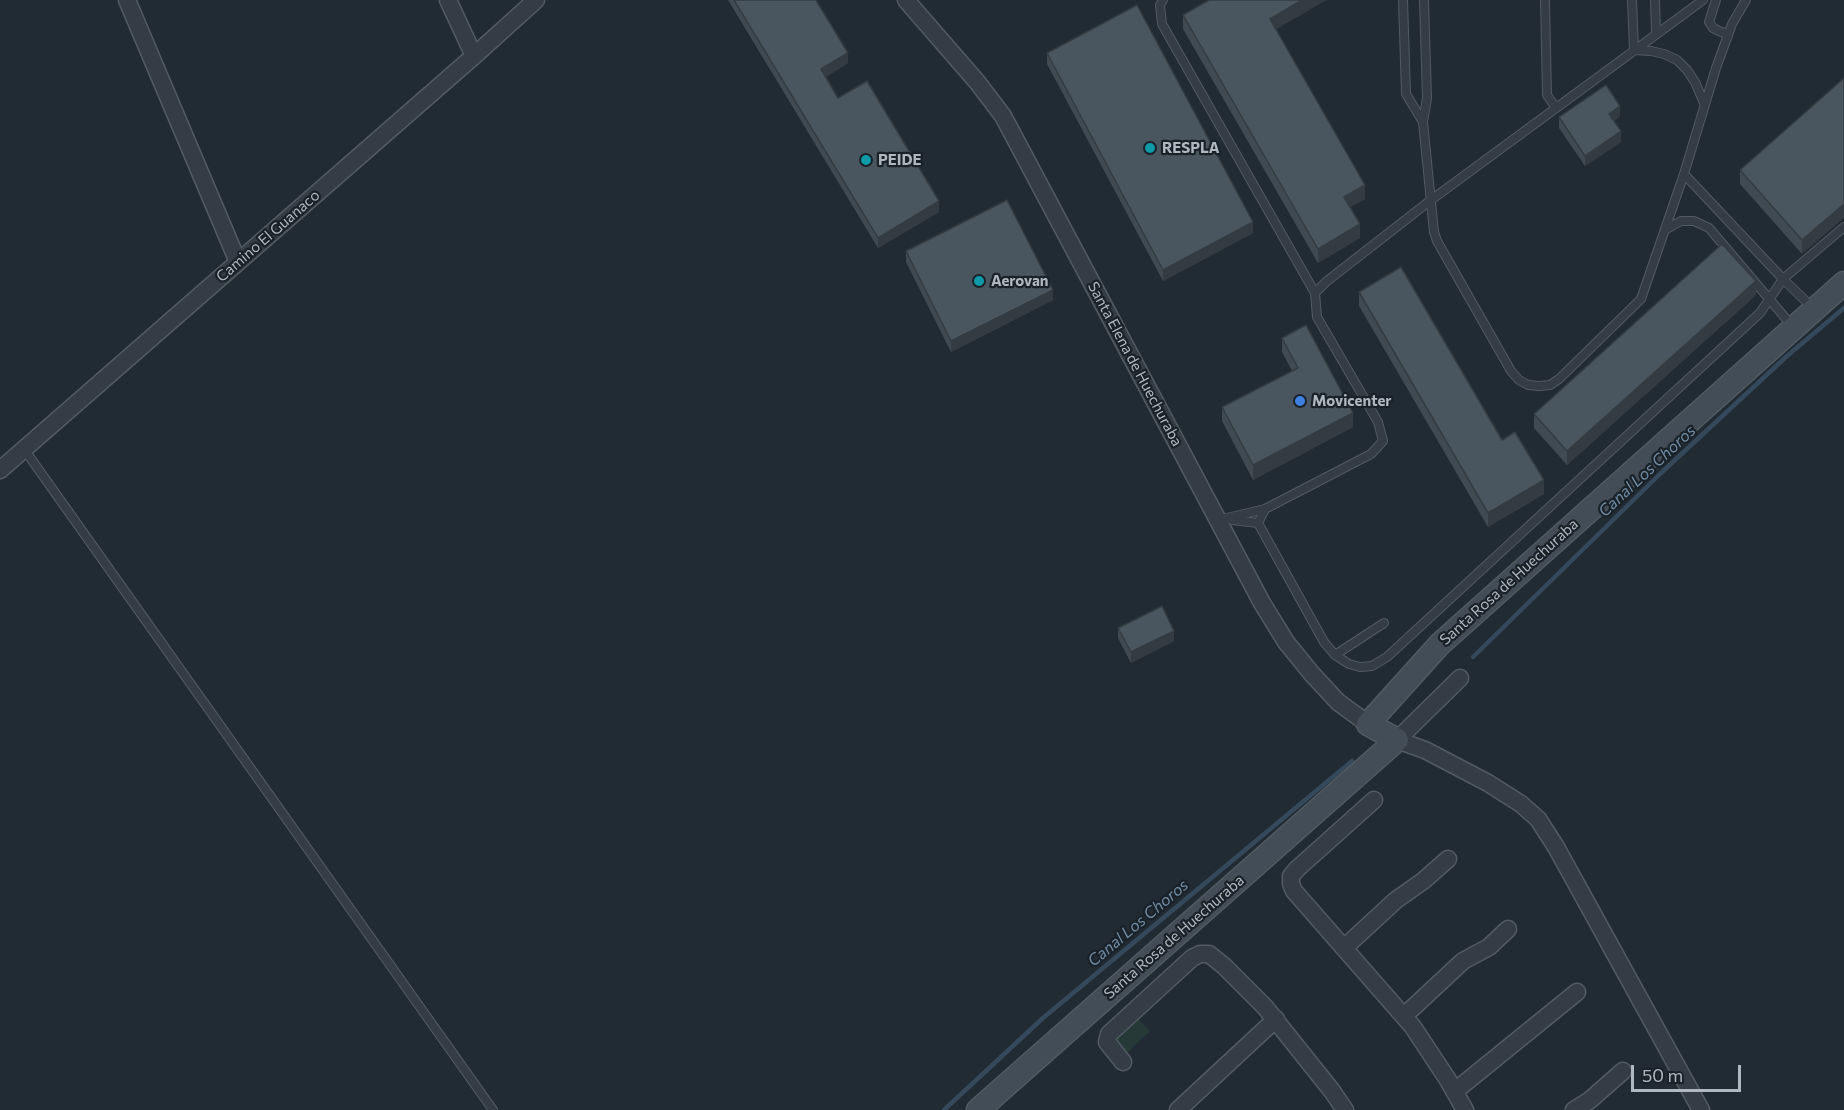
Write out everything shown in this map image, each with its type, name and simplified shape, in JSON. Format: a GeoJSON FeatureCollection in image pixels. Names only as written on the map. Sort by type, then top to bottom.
{"type":"FeatureCollection","features":[{"type":"Feature","properties":{"kind":"street"},"geometry":{"type":"LineString","coordinates":[[127,0],[238,262]]}},
{"type":"Feature","properties":{"kind":"street"},"geometry":{"type":"LineString","coordinates":[[448,0],[474,56]]}},
{"type":"Feature","properties":{"kind":"street","name":"Camino El Guanaco"},"geometry":{"type":"LineString","coordinates":[[0,470],[536,0]]}},
{"type":"Feature","properties":{"kind":"street","name":"Santa Elena de Huechuraba"},"geometry":{"type":"LineString","coordinates":[[906,0],[978,83],[1003,116],[1262,603],[1286,642],[1338,702],[1368,724]]}},
{"type":"Feature","properties":{"kind":"street","name":"Santa Rosa de Huechuraba"},"geometry":{"type":"LineString","coordinates":[[1368,724],[1440,644],[1844,283]]}},
{"type":"Feature","properties":{"kind":"street","name":"Santa Rosa de Huechuraba"},"geometry":{"type":"LineString","coordinates":[[978,1110],[1397,740],[1460,678]]}},
{"type":"Feature","properties":{"kind":"street"},"geometry":{"type":"LineString","coordinates":[[1368,724],[1397,740],[1425,750],[1488,783],[1521,804],[1538,819],[1561,855],[1701,1110]]}},
{"type":"Feature","properties":{"kind":"street"},"geometry":{"type":"LineString","coordinates":[[1374,800],[1297,869],[1290,880],[1294,891],[1404,1016],[1434,1058],[1465,1110]]}},
{"type":"Feature","properties":{"kind":"street"},"geometry":{"type":"LineString","coordinates":[[1345,947],[1396,900],[1424,881],[1448,859]]}},
{"type":"Feature","properties":{"kind":"street"},"geometry":{"type":"LineString","coordinates":[[1404,1016],[1463,961],[1489,947],[1508,929]]}},
{"type":"Feature","properties":{"kind":"street"},"geometry":{"type":"LineString","coordinates":[[1123,1062],[1107,1042],[1109,1034],[1187,962],[1200,954],[1209,954],[1216,958],[1276,1019],[1340,1108]]}},
{"type":"Feature","properties":{"kind":"street"},"geometry":{"type":"LineString","coordinates":[[1455,1091],[1577,992]]}},
{"type":"Feature","properties":{"kind":"street"},"geometry":{"type":"LineString","coordinates":[[1178,1110],[1276,1019]]}},
{"type":"Feature","properties":{"kind":"street"},"geometry":{"type":"LineString","coordinates":[[1574,1110],[1598,1094],[1623,1071]]}},
{"type":"Feature","properties":{"kind":"lane"},"geometry":{"type":"LineString","coordinates":[[1163,0],[1160,5],[1162,24],[1315,293],[1317,316],[1378,422],[1383,441],[1371,454],[1265,509],[1219,521]]}},
{"type":"Feature","properties":{"kind":"lane"},"geometry":{"type":"LineString","coordinates":[[1403,0],[1406,94],[1423,122]]}},
{"type":"Feature","properties":{"kind":"lane"},"geometry":{"type":"LineString","coordinates":[[1424,0],[1428,98],[1423,122],[1434,232],[1512,371],[1519,380],[1528,385],[1550,385],[1559,379],[1634,309],[1641,299],[1684,174],[1704,104],[1738,10],[1746,0]]}},
{"type":"Feature","properties":{"kind":"lane"},"geometry":{"type":"LineString","coordinates":[[1545,0],[1547,95],[1556,108]]}},
{"type":"Feature","properties":{"kind":"lane"},"geometry":{"type":"LineString","coordinates":[[1632,0],[1634,50]]}},
{"type":"Feature","properties":{"kind":"lane"},"geometry":{"type":"LineString","coordinates":[[1655,0],[1656,33]]}},
{"type":"Feature","properties":{"kind":"lane"},"geometry":{"type":"LineString","coordinates":[[1315,293],[1327,281],[1431,200],[1703,0]]}},
{"type":"Feature","properties":{"kind":"lane"},"geometry":{"type":"LineString","coordinates":[[1716,0],[1709,22],[1713,28],[1721,33],[1727,33],[1728,36]]}},
{"type":"Feature","properties":{"kind":"lane"},"geometry":{"type":"LineString","coordinates":[[1634,50],[1664,54],[1677,60],[1687,69],[1695,82],[1704,104]]}},
{"type":"Feature","properties":{"kind":"lane"},"geometry":{"type":"LineString","coordinates":[[1684,174],[1814,309]]}},
{"type":"Feature","properties":{"kind":"lane"},"geometry":{"type":"LineString","coordinates":[[1665,230],[1681,221],[1694,221],[1709,228],[1793,327]]}},
{"type":"Feature","properties":{"kind":"lane"},"geometry":{"type":"LineString","coordinates":[[1258,523],[1316,629],[1335,655],[1349,664],[1360,667],[1372,666],[1387,657],[1760,313],[1783,279],[1844,227]]}},
{"type":"Feature","properties":{"kind":"lane"},"geometry":{"type":"LineString","coordinates":[[24,449],[494,1110]]}},
{"type":"Feature","properties":{"kind":"lane"},"geometry":{"type":"LineString","coordinates":[[1258,523],[1265,509]]}},
{"type":"Feature","properties":{"kind":"lane"},"geometry":{"type":"LineString","coordinates":[[1219,521],[1235,520],[1258,523]]}},
{"type":"Feature","properties":{"kind":"lane"},"geometry":{"type":"LineString","coordinates":[[1335,655],[1384,623]]}},
{"type":"Feature","properties":{"kind":"green space"},"geometry":{"type":"Polygon","coordinates":[[[1135,1016],[1150,1031],[1125,1055],[1110,1040],[1135,1016]]]}},
{"type":"Feature","properties":{"kind":"building","name":"PEIDE"},"geometry":{"type":"Polygon","coordinates":[[[734,0],[816,0],[848,53],[821,69],[838,98],[867,81],[939,201],[878,238],[734,0]]]}},
{"type":"Feature","properties":{"kind":"building"},"geometry":{"type":"Polygon","coordinates":[[[1209,0],[1302,0],[1270,19],[1365,185],[1344,197],[1360,224],[1318,249],[1183,15],[1209,0]]]}},
{"type":"Feature","properties":{"kind":"building","name":"RESPLA"},"geometry":{"type":"Polygon","coordinates":[[[1137,5],[1253,222],[1163,270],[1047,53],[1137,5]]]}},
{"type":"Feature","properties":{"kind":"building"},"geometry":{"type":"Polygon","coordinates":[[[1844,78],[1844,204],[1802,240],[1740,170],[1844,78]]]}},
{"type":"Feature","properties":{"kind":"building"},"geometry":{"type":"Polygon","coordinates":[[[1606,85],[1620,106],[1609,114],[1621,131],[1585,156],[1559,117],[1606,85]]]}},
{"type":"Feature","properties":{"kind":"building","name":"Aerovan"},"geometry":{"type":"Polygon","coordinates":[[[1007,200],[1053,290],[951,341],[906,251],[1007,200]]]}},
{"type":"Feature","properties":{"kind":"building"},"geometry":{"type":"Polygon","coordinates":[[[1722,244],[1756,281],[1567,451],[1534,414],[1722,244]]]}},
{"type":"Feature","properties":{"kind":"building"},"geometry":{"type":"Polygon","coordinates":[[[1401,267],[1502,440],[1515,432],[1544,480],[1488,513],[1359,292],[1401,267]]]}},
{"type":"Feature","properties":{"kind":"building","name":"Movicenter"},"geometry":{"type":"Polygon","coordinates":[[[1306,325],[1353,413],[1253,465],[1222,407],[1298,368],[1282,338],[1306,325]]]}},
{"type":"Feature","properties":{"kind":"building"},"geometry":{"type":"Polygon","coordinates":[[[1162,606],[1174,631],[1131,652],[1118,628],[1162,606]]]}},
{"type":"Feature","properties":{"kind":"waterway","name":"Canal Los Choros"},"geometry":{"type":"LineString","coordinates":[[1473,657],[1661,473],[1787,356],[1844,308]]}},
{"type":"Feature","properties":{"kind":"waterway","name":"Canal Los Choros"},"geometry":{"type":"LineString","coordinates":[[944,1110],[1043,1018],[1352,761]]}},
{"type":"Feature","properties":{"kind":"place","name":"RESPLA"},"geometry":{"type":"Point","coordinates":[1150,148]}},
{"type":"Feature","properties":{"kind":"place","name":"PEIDE"},"geometry":{"type":"Point","coordinates":[866,160]}},
{"type":"Feature","properties":{"kind":"place","name":"Aerovan"},"geometry":{"type":"Point","coordinates":[979,281]}},
{"type":"Feature","properties":{"kind":"place","name":"Movicenter"},"geometry":{"type":"Point","coordinates":[1300,401]}}]}
